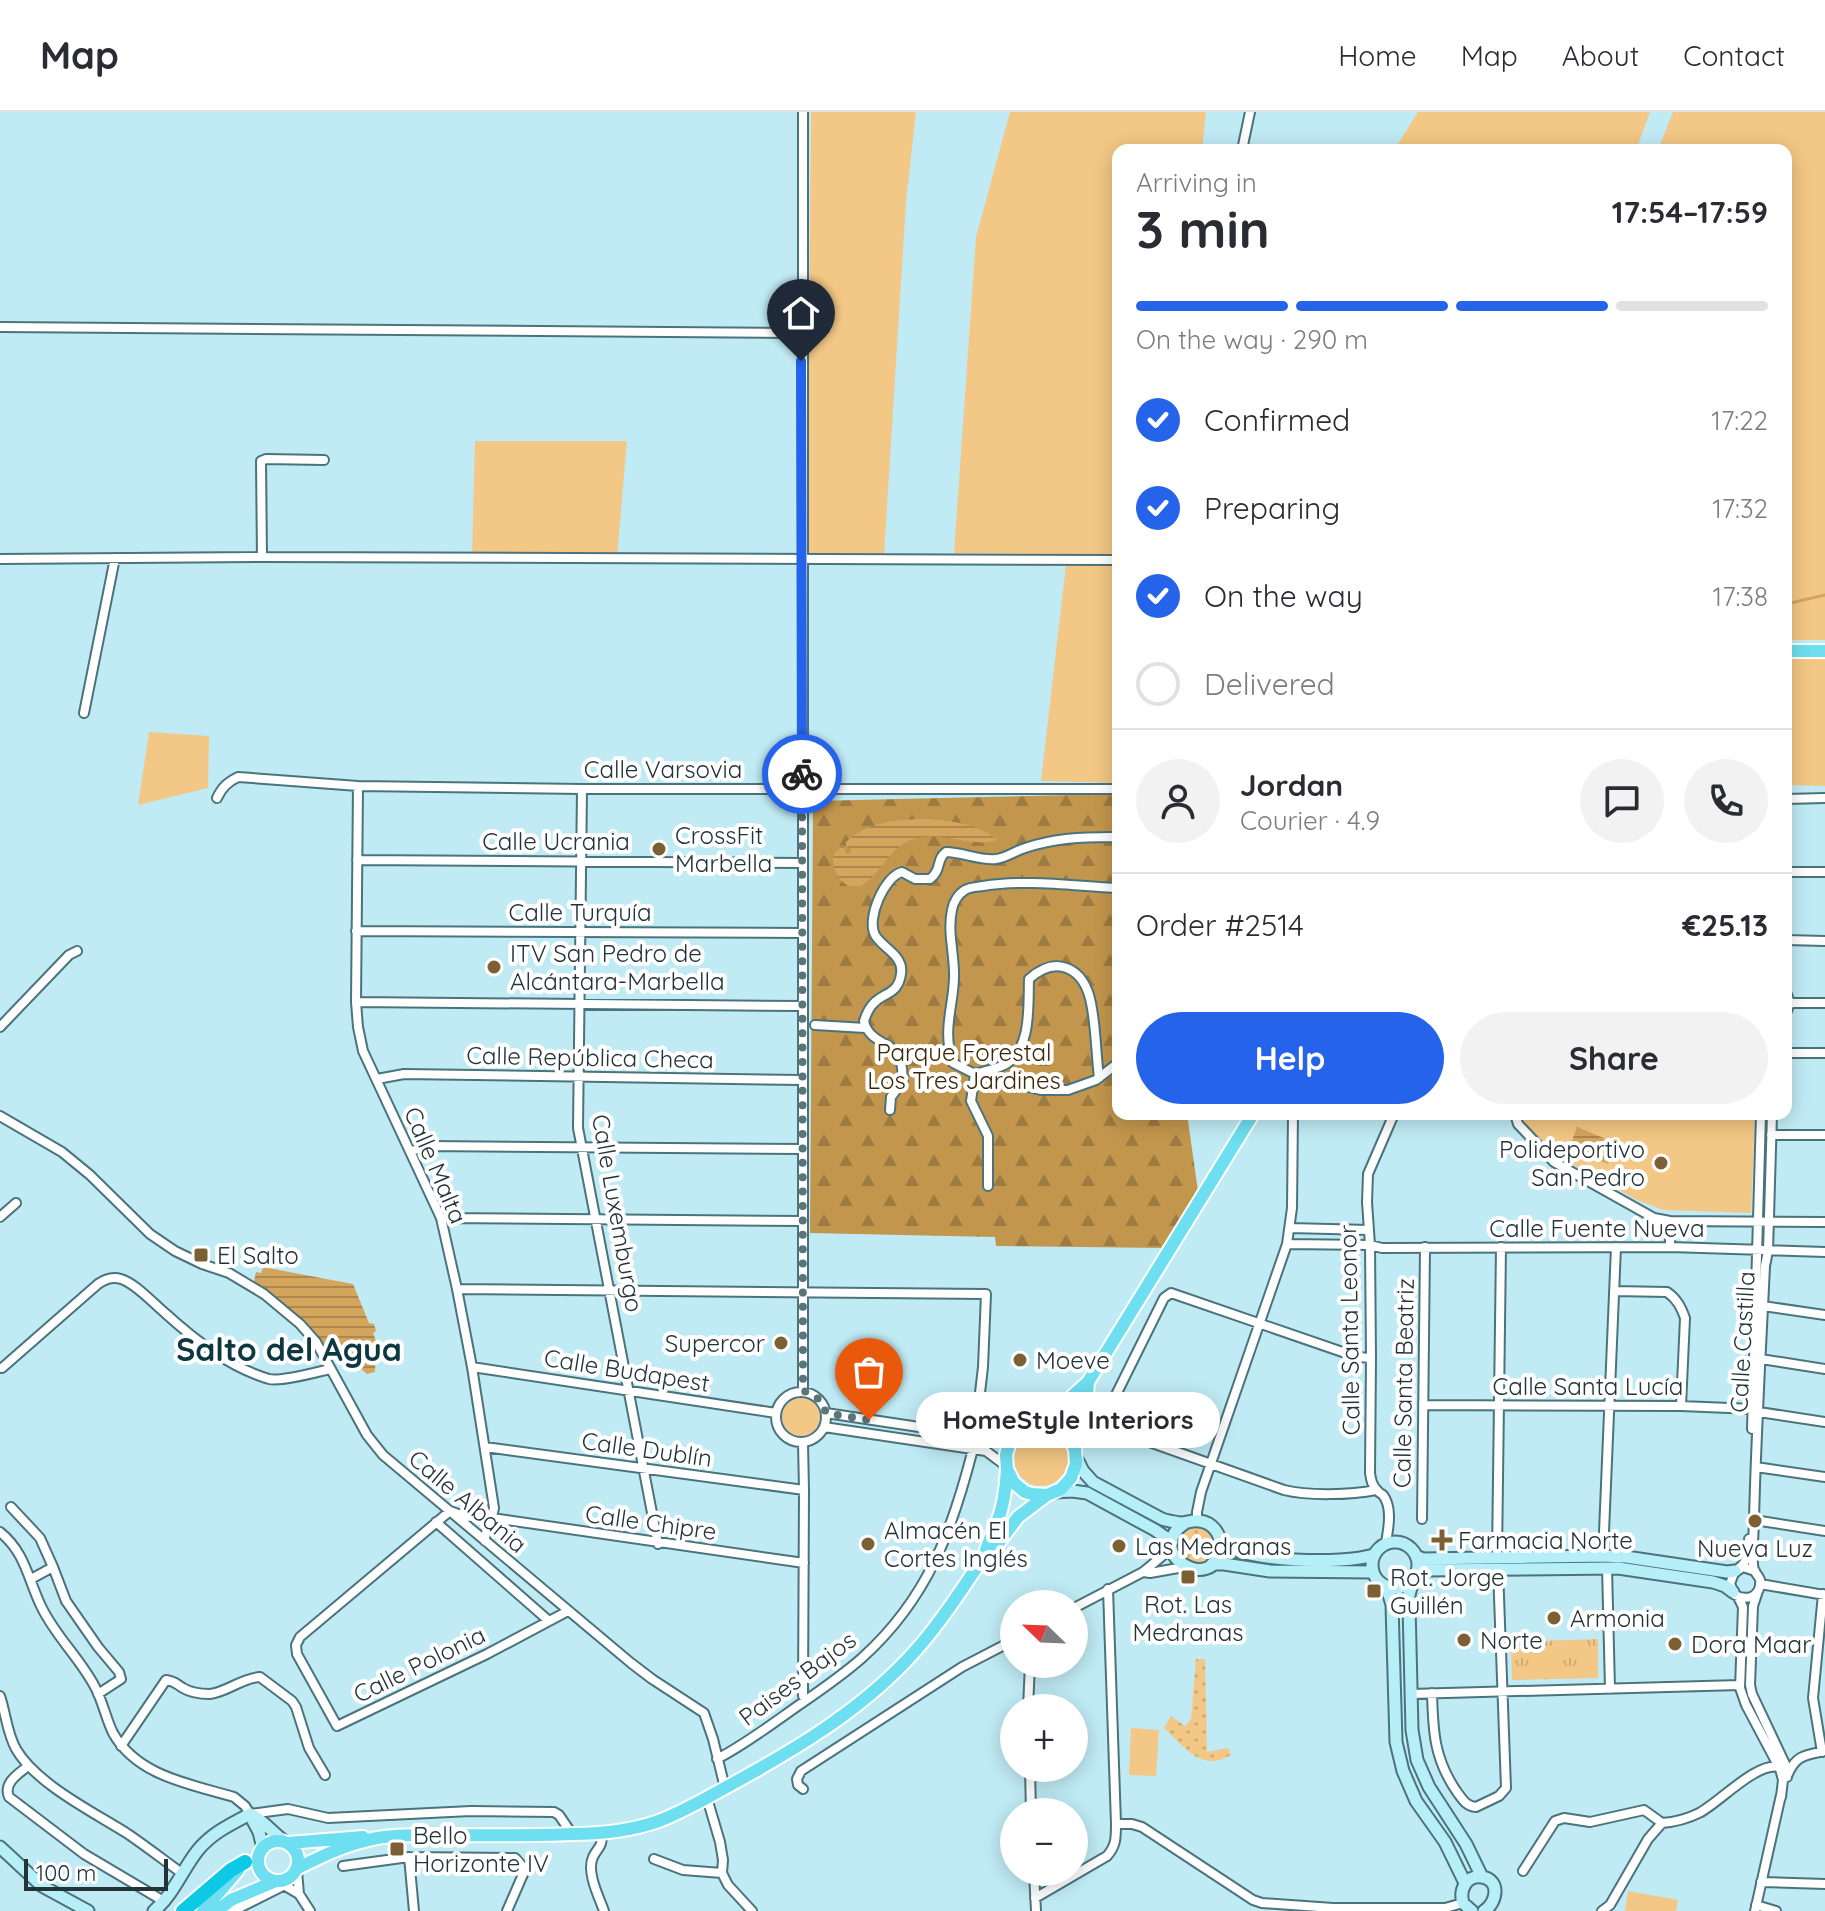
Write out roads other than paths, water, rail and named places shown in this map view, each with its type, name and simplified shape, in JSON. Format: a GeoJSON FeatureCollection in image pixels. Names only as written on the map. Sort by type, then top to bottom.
{"type":"FeatureCollection","features":[{"type":"Feature","properties":{"kind":"highway"},"geometry":{"type":"LineString","coordinates":[[183,1911],[231,1870],[245,1862]]}},
{"type":"Feature","properties":{"kind":"main road"},"geometry":{"type":"LineString","coordinates":[[1792,651],[1825,651]]}},
{"type":"Feature","properties":{"kind":"main road"},"geometry":{"type":"LineString","coordinates":[[985,1555],[1003,1505],[1007,1448],[1021,1430],[1049,1417],[1088,1382],[1249,1120]]}},
{"type":"Feature","properties":{"kind":"main road"},"geometry":{"type":"LineString","coordinates":[[217,1911],[231,1900],[289,1879],[297,1869],[336,1849],[378,1838],[406,1835],[572,1834],[602,1832],[657,1821],[707,1798],[813,1736],[882,1685],[908,1660],[945,1614],[985,1555],[994,1549],[1018,1517],[1061,1489],[1071,1478],[1077,1421],[1088,1382]]}},
{"type":"Feature","properties":{"kind":"main road"},"geometry":{"type":"LineString","coordinates":[[1034,1425],[1056,1427],[1068,1437],[1075,1453]]}},
{"type":"Feature","properties":{"kind":"main road"},"geometry":{"type":"LineString","coordinates":[[1006,1468],[1014,1483],[1025,1492],[1051,1494]]}},
{"type":"Feature","properties":{"kind":"main road"},"geometry":{"type":"LineString","coordinates":[[203,1911],[245,1862],[274,1841],[356,1836],[378,1838]]}},
{"type":"Feature","properties":{"kind":"main road"},"geometry":{"type":"LineString","coordinates":[[287,1842],[297,1853],[297,1869]]}},
{"type":"Feature","properties":{"kind":"main road"},"geometry":{"type":"LineString","coordinates":[[261,1851],[258,1859],[260,1870],[266,1878],[279,1883]]}},
{"type":"Feature","properties":{"kind":"street"},"geometry":{"type":"LineString","coordinates":[[803,112],[803,1391]]}},
{"type":"Feature","properties":{"kind":"street"},"geometry":{"type":"LineString","coordinates":[[1243,144],[1250,112]]}},
{"type":"Feature","properties":{"kind":"street"},"geometry":{"type":"LineString","coordinates":[[0,327],[801,333]]}},
{"type":"Feature","properties":{"kind":"street"},"geometry":{"type":"LineString","coordinates":[[262,557],[261,461],[324,460]]}},
{"type":"Feature","properties":{"kind":"street"},"geometry":{"type":"LineString","coordinates":[[84,713],[115,558]]}},
{"type":"Feature","properties":{"kind":"street"},"geometry":{"type":"LineString","coordinates":[[0,559],[1112,560]]}},
{"type":"Feature","properties":{"kind":"street","name":"Calle Varsovia"},"geometry":{"type":"LineString","coordinates":[[217,798],[229,782],[238,777],[358,786],[1112,789]]}},
{"type":"Feature","properties":{"kind":"street","name":"Calle Malta"},"geometry":{"type":"LineString","coordinates":[[358,786],[358,1027],[363,1051],[441,1218],[472,1367],[494,1508],[492,1518]]}},
{"type":"Feature","properties":{"kind":"street","name":"Calle Luxemburgo"},"geometry":{"type":"LineString","coordinates":[[582,789],[578,1128],[658,1544]]}},
{"type":"Feature","properties":{"kind":"street"},"geometry":{"type":"LineString","coordinates":[[1792,799],[1825,798]]}},
{"type":"Feature","properties":{"kind":"street"},"geometry":{"type":"LineString","coordinates":[[890,1110],[891,1097],[903,1081],[900,1057],[869,1034],[864,1021],[875,1001],[898,985],[901,974],[900,960],[877,938],[873,929],[874,914],[882,891],[895,874],[902,872],[918,880],[930,879],[946,852],[991,860],[1067,838],[1112,837]]}},
{"type":"Feature","properties":{"kind":"street","name":"Calle Ucrania"},"geometry":{"type":"LineString","coordinates":[[357,860],[803,863]]}},
{"type":"Feature","properties":{"kind":"street"},"geometry":{"type":"LineString","coordinates":[[1792,872],[1825,872]]}},
{"type":"Feature","properties":{"kind":"street"},"geometry":{"type":"LineString","coordinates":[[1112,888],[1013,883],[968,888],[961,893],[952,908],[950,927],[954,977],[948,1017],[953,1063],[975,1074],[1055,1091],[1068,1090],[1099,1078],[1112,1068]]}},
{"type":"Feature","properties":{"kind":"street","name":"Calle Turquía"},"geometry":{"type":"LineString","coordinates":[[356,931],[803,933]]}},
{"type":"Feature","properties":{"kind":"street"},"geometry":{"type":"LineString","coordinates":[[1792,940],[1825,941]]}},
{"type":"Feature","properties":{"kind":"street"},"geometry":{"type":"LineString","coordinates":[[0,1027],[69,955],[77,951]]}},
{"type":"Feature","properties":{"kind":"street"},"geometry":{"type":"LineString","coordinates":[[975,1074],[1006,1064],[1019,1050],[1029,1014],[1029,979],[1039,970],[1056,965],[1069,969],[1081,981],[1091,1001],[1099,1078]]}},
{"type":"Feature","properties":{"kind":"street"},"geometry":{"type":"LineString","coordinates":[[356,1002],[802,1006]]}},
{"type":"Feature","properties":{"kind":"street"},"geometry":{"type":"LineString","coordinates":[[1792,1003],[1825,1003]]}},
{"type":"Feature","properties":{"kind":"street"},"geometry":{"type":"LineString","coordinates":[[815,1025],[865,1028]]}},
{"type":"Feature","properties":{"kind":"street"},"geometry":{"type":"LineString","coordinates":[[1792,1053],[1825,1053]]}},
{"type":"Feature","properties":{"kind":"street","name":"Calle República Checa"},"geometry":{"type":"LineString","coordinates":[[377,1079],[404,1074],[803,1080]]}},
{"type":"Feature","properties":{"kind":"street"},"geometry":{"type":"LineString","coordinates":[[975,1074],[971,1101],[988,1136],[988,1186]]}},
{"type":"Feature","properties":{"kind":"street","name":"Calle Albania"},"geometry":{"type":"LineString","coordinates":[[0,1116],[62,1152],[150,1234],[175,1251],[229,1273],[264,1294],[300,1324],[316,1342],[367,1435],[383,1455],[652,1679],[700,1709],[707,1718],[725,1788]]}},
{"type":"Feature","properties":{"kind":"street"},"geometry":{"type":"LineString","coordinates":[[1088,1600],[1143,1572],[1172,1545],[1176,1531],[1191,1522],[1197,1512],[1210,1464],[1287,1244],[1292,1208],[1293,1120]]}},
{"type":"Feature","properties":{"kind":"street","name":"Calle Santa Leonor"},"geometry":{"type":"LineString","coordinates":[[1386,1543],[1388,1507],[1383,1495],[1371,1482],[1370,1473],[1370,1245],[1367,1202],[1368,1174],[1391,1120]]}},
{"type":"Feature","properties":{"kind":"street"},"geometry":{"type":"LineString","coordinates":[[1517,1120],[1554,1162],[1654,1218],[1670,1221],[1670,1247]]}},
{"type":"Feature","properties":{"kind":"street"},"geometry":{"type":"LineString","coordinates":[[1761,1120],[1758,1222],[1763,1251]]}},
{"type":"Feature","properties":{"kind":"street","name":"Calle Castilla"},"geometry":{"type":"LineString","coordinates":[[1737,1570],[1748,1555],[1763,1251],[1769,1222],[1772,1120]]}},
{"type":"Feature","properties":{"kind":"street"},"geometry":{"type":"LineString","coordinates":[[1771,1135],[1825,1135]]}},
{"type":"Feature","properties":{"kind":"street"},"geometry":{"type":"LineString","coordinates":[[411,1151],[429,1146],[802,1149]]}},
{"type":"Feature","properties":{"kind":"street"},"geometry":{"type":"LineString","coordinates":[[0,1217],[16,1203]]}},
{"type":"Feature","properties":{"kind":"street"},"geometry":{"type":"LineString","coordinates":[[441,1218],[803,1221]]}},
{"type":"Feature","properties":{"kind":"street","name":"Calle Fuente Nueva"},"geometry":{"type":"LineString","coordinates":[[1670,1221],[1825,1222]]}},
{"type":"Feature","properties":{"kind":"street"},"geometry":{"type":"LineString","coordinates":[[1290,1228],[1369,1230]]}},
{"type":"Feature","properties":{"kind":"street","name":"Calle Fuente Nueva"},"geometry":{"type":"LineString","coordinates":[[1287,1244],[1370,1245],[1382,1248],[1670,1247],[1825,1252]]}},
{"type":"Feature","properties":{"kind":"street","name":"Calle Santa Beatriz"},"geometry":{"type":"LineString","coordinates":[[1422,1519],[1425,1247]]}},
{"type":"Feature","properties":{"kind":"street"},"geometry":{"type":"LineString","coordinates":[[1432,1693],[1433,1734],[1441,1764],[1451,1782],[1465,1803],[1472,1807],[1499,1796],[1504,1791],[1497,1563],[1501,1247]]}},
{"type":"Feature","properties":{"kind":"street"},"geometry":{"type":"LineString","coordinates":[[1610,1689],[1605,1562],[1616,1247]]}},
{"type":"Feature","properties":{"kind":"street","name":"Calle Castilla"},"geometry":{"type":"LineString","coordinates":[[1755,1571],[1756,1411],[1761,1359],[1763,1251]]}},
{"type":"Feature","properties":{"kind":"street"},"geometry":{"type":"LineString","coordinates":[[0,1368],[98,1284],[114,1277],[129,1283],[197,1341],[248,1371],[273,1381],[330,1369]]}},
{"type":"Feature","properties":{"kind":"street"},"geometry":{"type":"LineString","coordinates":[[457,1289],[986,1294],[983,1367],[975,1436]]}},
{"type":"Feature","properties":{"kind":"street"},"geometry":{"type":"LineString","coordinates":[[1614,1291],[1667,1292],[1680,1305],[1685,1318],[1681,1406]]}},
{"type":"Feature","properties":{"kind":"street"},"geometry":{"type":"LineString","coordinates":[[1371,1358],[1357,1357],[1174,1294],[1166,1296],[1106,1413],[1110,1428],[1290,1492],[1356,1494],[1376,1490]]}},
{"type":"Feature","properties":{"kind":"street"},"geometry":{"type":"LineString","coordinates":[[1763,1306],[1825,1315]]}},
{"type":"Feature","properties":{"kind":"street"},"geometry":{"type":"LineString","coordinates":[[1761,1359],[1825,1369]]}},
{"type":"Feature","properties":{"kind":"street","name":"Calle Budapest"},"geometry":{"type":"LineString","coordinates":[[472,1367],[776,1413]]}},
{"type":"Feature","properties":{"kind":"street"},"geometry":{"type":"LineString","coordinates":[[803,1391],[815,1395],[826,1413],[819,1436],[803,1443],[792,1441],[781,1432],[776,1413],[788,1396],[803,1391]]}},
{"type":"Feature","properties":{"kind":"street","name":"Calle Santa Lucía"},"geometry":{"type":"LineString","coordinates":[[1423,1405],[1681,1406],[1756,1411],[1825,1422]]}},
{"type":"Feature","properties":{"kind":"street"},"geometry":{"type":"LineString","coordinates":[[826,1413],[992,1438],[1015,1435]]}},
{"type":"Feature","properties":{"kind":"street"},"geometry":{"type":"LineString","coordinates":[[824,1427],[973,1449],[992,1454],[1006,1468]]}},
{"type":"Feature","properties":{"kind":"street"},"geometry":{"type":"LineString","coordinates":[[803,1443],[803,1696],[806,1700]]}},
{"type":"Feature","properties":{"kind":"street","name":"Calle Dublín"},"geometry":{"type":"LineString","coordinates":[[485,1447],[804,1490]]}},
{"type":"Feature","properties":{"kind":"street","name":"Paises Bajos"},"geometry":{"type":"LineString","coordinates":[[717,1759],[737,1749],[806,1700],[862,1658],[881,1639],[913,1599],[936,1560],[963,1489],[973,1449]]}},
{"type":"Feature","properties":{"kind":"street"},"geometry":{"type":"LineString","coordinates":[[1075,1453],[1083,1471],[1093,1482],[1162,1519],[1213,1527],[1221,1543],[1229,1548],[1278,1559],[1354,1559],[1374,1555]]}},
{"type":"Feature","properties":{"kind":"street"},"geometry":{"type":"LineString","coordinates":[[1756,1467],[1825,1477]]}},
{"type":"Feature","properties":{"kind":"street"},"geometry":{"type":"LineString","coordinates":[[1051,1494],[1072,1491],[1087,1493],[1155,1530],[1172,1545],[1176,1559],[1184,1567]]}},
{"type":"Feature","properties":{"kind":"street"},"geometry":{"type":"LineString","coordinates":[[11,1507],[40,1538],[66,1601],[119,1672],[121,1679],[98,1694]]}},
{"type":"Feature","properties":{"kind":"street"},"geometry":{"type":"LineString","coordinates":[[450,1511],[464,1516],[492,1518],[485,1541]]}},
{"type":"Feature","properties":{"kind":"street","name":"Calle Polonia"},"geometry":{"type":"LineString","coordinates":[[450,1511],[300,1637],[296,1645],[297,1654],[337,1726],[568,1611]]}},
{"type":"Feature","properties":{"kind":"street","name":"Calle Chipre"},"geometry":{"type":"LineString","coordinates":[[492,1518],[804,1563]]}},
{"type":"Feature","properties":{"kind":"street"},"geometry":{"type":"LineString","coordinates":[[1754,1520],[1825,1531]]}},
{"type":"Feature","properties":{"kind":"street"},"geometry":{"type":"LineString","coordinates":[[436,1522],[549,1621]]}},
{"type":"Feature","properties":{"kind":"street"},"geometry":{"type":"LineString","coordinates":[[0,1532],[19,1552],[40,1605],[95,1686],[121,1746],[149,1769],[234,1797],[250,1814],[259,1832],[261,1851]]}},
{"type":"Feature","properties":{"kind":"street"},"geometry":{"type":"LineString","coordinates":[[1143,1572],[1207,1567],[1219,1555],[1221,1543]]}},
{"type":"Feature","properties":{"kind":"street"},"geometry":{"type":"LineString","coordinates":[[1482,1877],[1466,1844],[1423,1776],[1413,1741],[1409,1595],[1414,1578],[1418,1565],[1416,1556],[1412,1549],[1402,1543],[1386,1543],[1374,1555],[1371,1566],[1377,1581],[1387,1588],[1398,1589],[1414,1578],[1424,1570],[1497,1563]]}},
{"type":"Feature","properties":{"kind":"street"},"geometry":{"type":"LineString","coordinates":[[1416,1556],[1497,1563],[1605,1562],[1626,1557],[1727,1572],[1747,1568],[1755,1571],[1759,1576],[1759,1589],[1753,1606],[1750,1685],[1788,1768]]}},
{"type":"Feature","properties":{"kind":"street"},"geometry":{"type":"LineString","coordinates":[[1523,1871],[1555,1821],[1564,1818],[1590,1822],[1644,1810],[1662,1823],[1675,1822],[1700,1812],[1765,1768],[1788,1768],[1824,1751],[1813,1698],[1824,1595],[1759,1589],[1748,1598],[1713,1582],[1605,1562]]}},
{"type":"Feature","properties":{"kind":"street"},"geometry":{"type":"LineString","coordinates":[[1212,1564],[1270,1571],[1372,1572]]}},
{"type":"Feature","properties":{"kind":"street"},"geometry":{"type":"LineString","coordinates":[[31,1579],[53,1567]]}},
{"type":"Feature","properties":{"kind":"street"},"geometry":{"type":"LineString","coordinates":[[1737,1570],[1730,1582],[1743,1607],[1740,1685],[1744,1700],[1788,1768]]}},
{"type":"Feature","properties":{"kind":"street"},"geometry":{"type":"LineString","coordinates":[[1387,1588],[1392,1605],[1399,1759],[1416,1801],[1445,1842],[1465,1883]]}},
{"type":"Feature","properties":{"kind":"street"},"geometry":{"type":"LineString","coordinates":[[1035,1898],[1107,1856],[1114,1847],[1116,1824],[1108,1589]]}},
{"type":"Feature","properties":{"kind":"street"},"geometry":{"type":"LineString","coordinates":[[803,1789],[797,1782],[801,1771],[962,1667],[1000,1647]]}},
{"type":"Feature","properties":{"kind":"street"},"geometry":{"type":"LineString","coordinates":[[121,1746],[166,1680],[205,1694],[217,1693],[260,1677],[296,1707],[309,1748],[325,1775]]}},
{"type":"Feature","properties":{"kind":"street"},"geometry":{"type":"LineString","coordinates":[[1411,1694],[1740,1685]]}},
{"type":"Feature","properties":{"kind":"street"},"geometry":{"type":"LineString","coordinates":[[0,1696],[10,1735],[28,1766],[183,1874]]}},
{"type":"Feature","properties":{"kind":"street"},"geometry":{"type":"LineString","coordinates":[[1775,1741],[1787,1753],[1788,1768],[1756,1908],[1776,1911]]}},
{"type":"Feature","properties":{"kind":"street"},"geometry":{"type":"LineString","coordinates":[[28,1766],[8,1785],[6,1792],[9,1797],[84,1854],[165,1902]]}},
{"type":"Feature","properties":{"kind":"street"},"geometry":{"type":"LineString","coordinates":[[707,1798],[720,1842],[722,1873],[728,1885],[752,1911]]}},
{"type":"Feature","properties":{"kind":"street"},"geometry":{"type":"LineString","coordinates":[[154,1911],[165,1902],[200,1848],[212,1836],[250,1814],[288,1809],[328,1818],[471,1811],[548,1812],[559,1815],[572,1834]]}},
{"type":"Feature","properties":{"kind":"street"},"geometry":{"type":"LineString","coordinates":[[250,1814],[287,1842]]}},
{"type":"Feature","properties":{"kind":"street"},"geometry":{"type":"LineString","coordinates":[[1602,1911],[1610,1905],[1648,1839],[1662,1823]]}},
{"type":"Feature","properties":{"kind":"street"},"geometry":{"type":"LineString","coordinates":[[1116,1824],[1142,1827],[1262,1903],[1333,1908],[1468,1907],[1461,1896],[1465,1883],[1482,1877],[1489,1880],[1496,1893],[1489,1910]]}},
{"type":"Feature","properties":{"kind":"street"},"geometry":{"type":"LineString","coordinates":[[602,1832],[602,1845],[593,1856],[591,1867],[604,1911]]}},
{"type":"Feature","properties":{"kind":"street"},"geometry":{"type":"LineString","coordinates":[[0,1847],[42,1886],[88,1911]]}},
{"type":"Feature","properties":{"kind":"street"},"geometry":{"type":"LineString","coordinates":[[343,1866],[409,1857],[515,1858],[524,1872],[507,1911]]}},
{"type":"Feature","properties":{"kind":"street"},"geometry":{"type":"LineString","coordinates":[[409,1857],[414,1911]]}},
{"type":"Feature","properties":{"kind":"street"},"geometry":{"type":"LineString","coordinates":[[654,1859],[683,1870],[722,1873]]}},
{"type":"Feature","properties":{"kind":"street"},"geometry":{"type":"LineString","coordinates":[[297,1869],[299,1894]]}},
{"type":"Feature","properties":{"kind":"street"},"geometry":{"type":"LineString","coordinates":[[1761,1882],[1825,1884]]}},
{"type":"Feature","properties":{"kind":"street"},"geometry":{"type":"LineString","coordinates":[[233,1911],[279,1883],[299,1894],[310,1911]]}},
{"type":"Feature","properties":{"kind":"street"},"geometry":{"type":"LineString","coordinates":[[1035,1886],[1036,1911]]}},
{"type":"Feature","properties":{"kind":"waterway"},"geometry":{"type":"LineString","coordinates":[[1792,603],[1825,595]]}},
{"type":"Feature","properties":{"kind":"place","name":"CrossFit Marbella"},"geometry":{"type":"Point","coordinates":[659,849]}},
{"type":"Feature","properties":{"kind":"place","name":"ITV San Pedro de Alcántara-Marbella"},"geometry":{"type":"Point","coordinates":[494,967]}},
{"type":"Feature","properties":{"kind":"place","name":"Polideportivo San Pedro"},"geometry":{"type":"Point","coordinates":[1661,1163]}},
{"type":"Feature","properties":{"kind":"place","name":"El Salto"},"geometry":{"type":"Point","coordinates":[201,1255]}},
{"type":"Feature","properties":{"kind":"place","name":"Supercor"},"geometry":{"type":"Point","coordinates":[781,1343]}},
{"type":"Feature","properties":{"kind":"place","name":"Moeve"},"geometry":{"type":"Point","coordinates":[1020,1360]}},
{"type":"Feature","properties":{"kind":"place","name":"HomeStyle Interiors"},"geometry":{"type":"Point","coordinates":[869,1420]}},
{"type":"Feature","properties":{"kind":"place","name":"Nueva Luz"},"geometry":{"type":"Point","coordinates":[1755,1521]}},
{"type":"Feature","properties":{"kind":"place","name":"Farmacia Norte"},"geometry":{"type":"Point","coordinates":[1442,1540]}},
{"type":"Feature","properties":{"kind":"place","name":"Almacén El Cortes Inglés"},"geometry":{"type":"Point","coordinates":[868,1544]}},
{"type":"Feature","properties":{"kind":"place","name":"Las Medranas"},"geometry":{"type":"Point","coordinates":[1119,1546]}},
{"type":"Feature","properties":{"kind":"place","name":"Rot. Las Medranas"},"geometry":{"type":"Point","coordinates":[1188,1577]}},
{"type":"Feature","properties":{"kind":"place","name":"Rot. Jorge Guillén"},"geometry":{"type":"Point","coordinates":[1374,1591]}},
{"type":"Feature","properties":{"kind":"place","name":"Armonia"},"geometry":{"type":"Point","coordinates":[1554,1618]}},
{"type":"Feature","properties":{"kind":"place","name":"Norte"},"geometry":{"type":"Point","coordinates":[1464,1640]}},
{"type":"Feature","properties":{"kind":"place","name":"Dora Maar"},"geometry":{"type":"Point","coordinates":[1675,1644]}},
{"type":"Feature","properties":{"kind":"place","name":"Bello Horizonte IV"},"geometry":{"type":"Point","coordinates":[397,1849]}},
{"type":"Feature","properties":{"kind":"district","name":"Salto del Agua"},"geometry":{"type":"Point","coordinates":[289,1349]}},
{"type":"Feature","properties":{"kind":"park label","name":"Parque Forestal Los Tres Jardines"},"geometry":{"type":"Point","coordinates":[964,1066]}}]}
